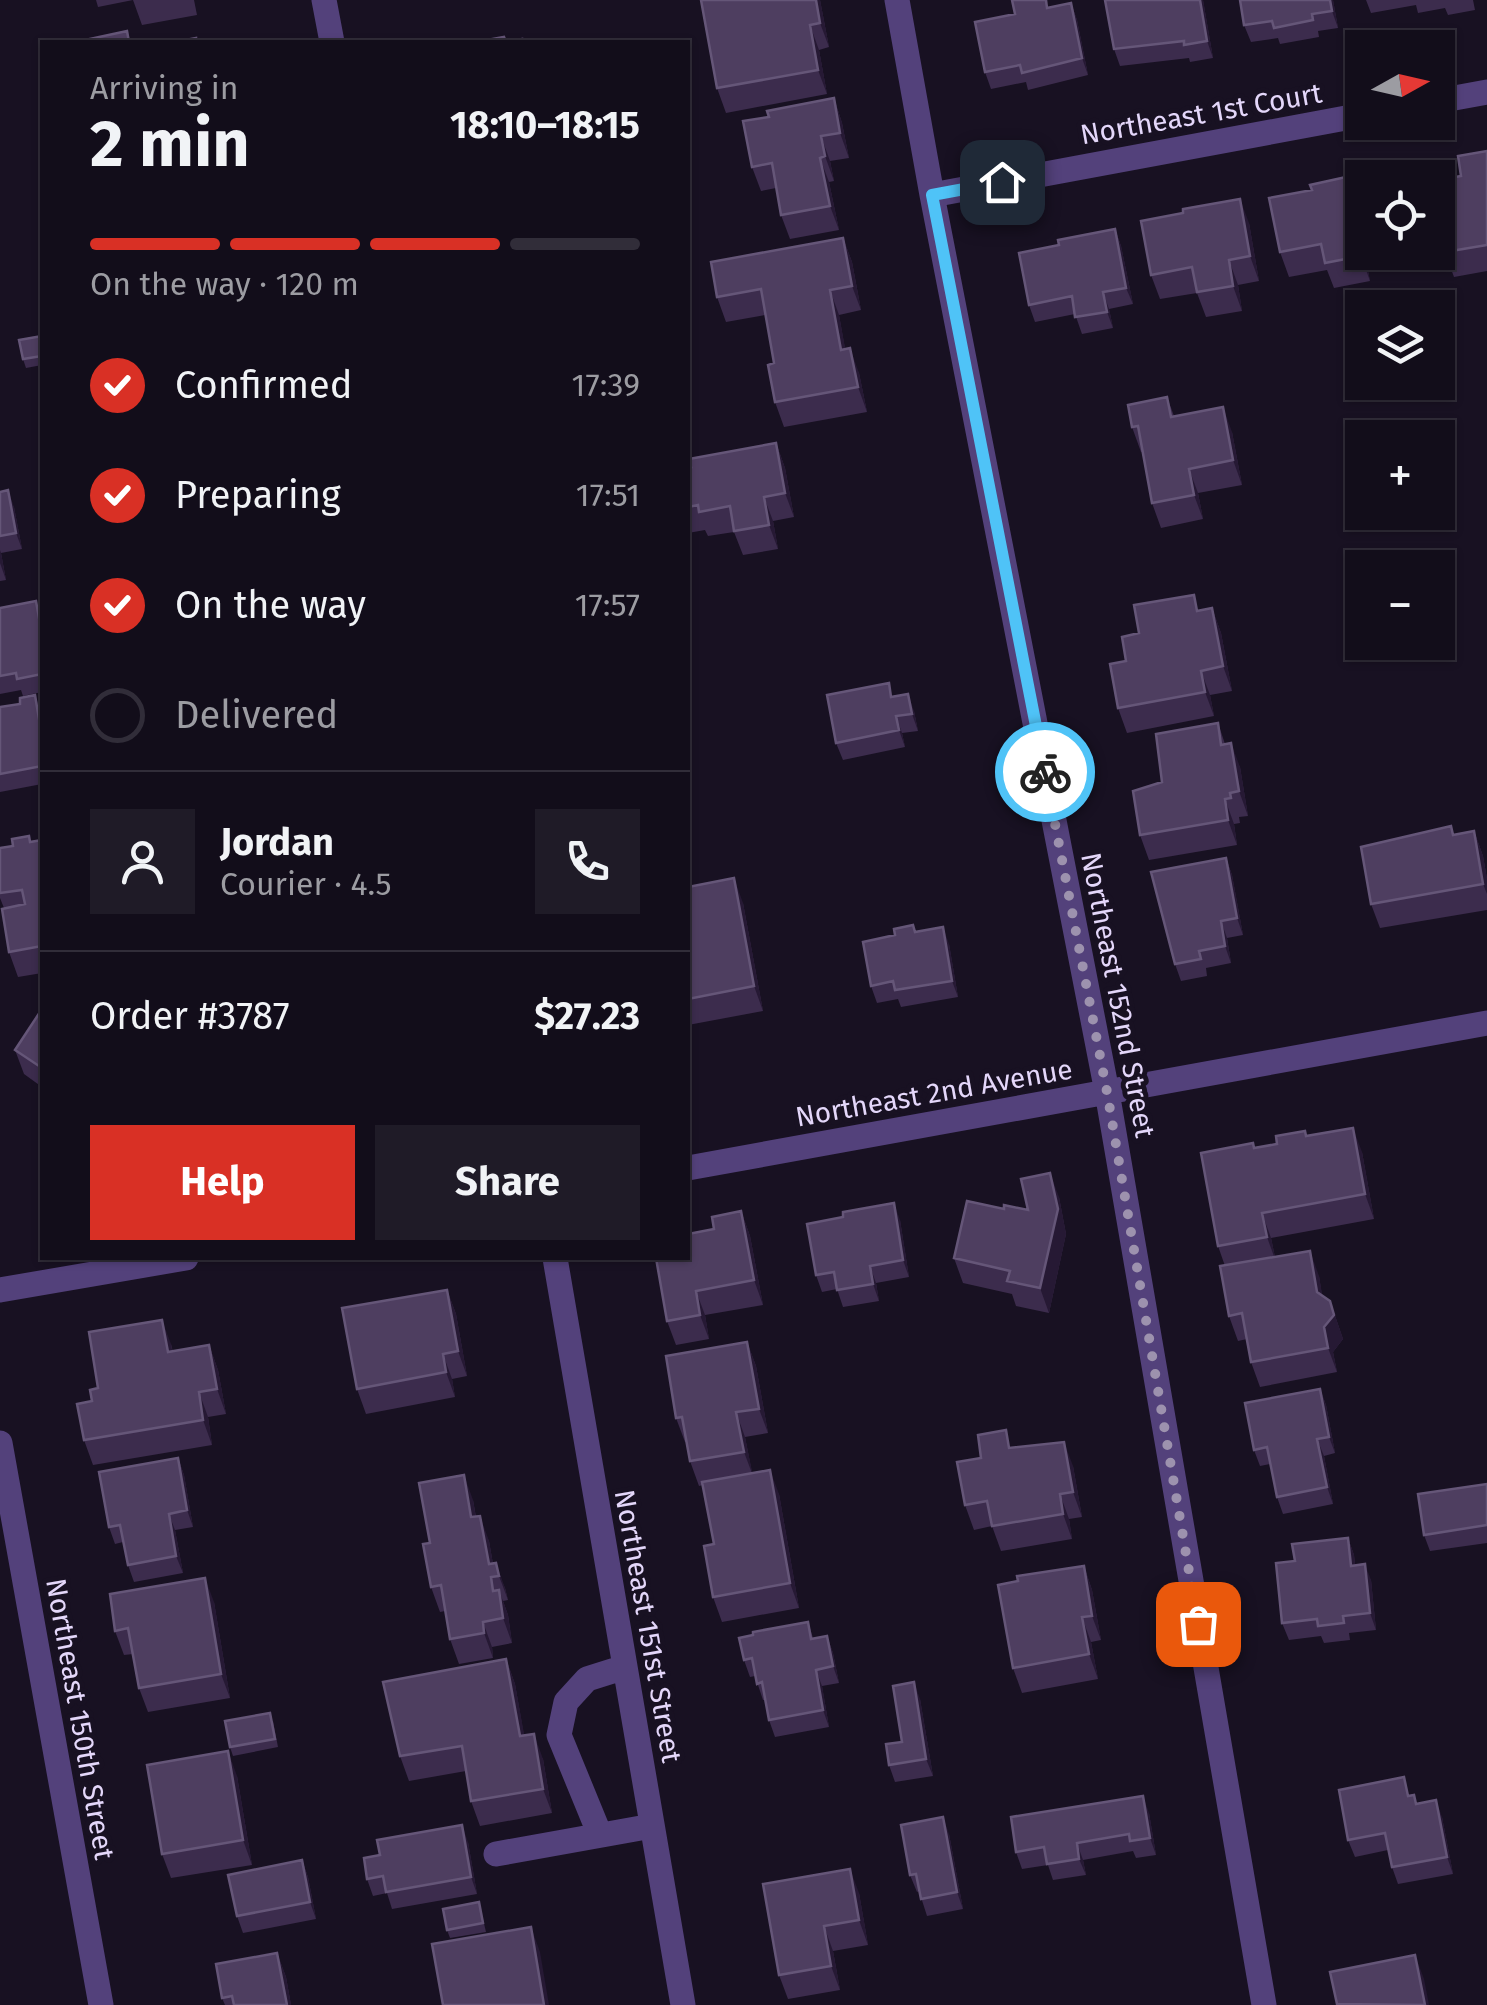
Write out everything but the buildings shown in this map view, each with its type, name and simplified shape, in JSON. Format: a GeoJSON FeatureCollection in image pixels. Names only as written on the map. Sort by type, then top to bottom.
{"type":"FeatureCollection","features":[{"type":"Feature","properties":{"kind":"street"},"geometry":{"type":"LineString","coordinates":[[324,0],[332,40]]}},
{"type":"Feature","properties":{"kind":"street","name":"Northeast 152nd Street"},"geometry":{"type":"LineString","coordinates":[[897,0],[1107,1092],[1264,2005]]}},
{"type":"Feature","properties":{"kind":"street"},"geometry":{"type":"LineString","coordinates":[[1455,98],[1487,92]]}},
{"type":"Feature","properties":{"kind":"street","name":"Northeast 1st Court"},"geometry":{"type":"LineString","coordinates":[[932,195],[1345,118]]}},
{"type":"Feature","properties":{"kind":"street","name":"Northeast 2nd Avenue"},"geometry":{"type":"LineString","coordinates":[[690,1168],[1487,1023]]}},
{"type":"Feature","properties":{"kind":"street"},"geometry":{"type":"LineString","coordinates":[[0,1290],[174,1260]]}},
{"type":"Feature","properties":{"kind":"street","name":"Northeast 151st Street"},"geometry":{"type":"LineString","coordinates":[[554,1260],[683,2005]]}},
{"type":"Feature","properties":{"kind":"street","name":"Northeast 150th Street"},"geometry":{"type":"LineString","coordinates":[[0,1443],[100,2005]]}},
{"type":"Feature","properties":{"kind":"street"},"geometry":{"type":"LineString","coordinates":[[600,1835],[559,1735],[566,1702],[587,1679],[625,1667]]}},
{"type":"Feature","properties":{"kind":"street"},"geometry":{"type":"LineString","coordinates":[[496,1854],[652,1826]]}},
{"type":"Feature","properties":{"kind":"way so far"},"geometry":{"type":"LineString","coordinates":[[1045,772],[1107,1092],[1198,1624]]}},
{"type":"Feature","properties":{"kind":"route"},"geometry":{"type":"LineString","coordinates":[[1002,182],[932,195],[1045,772]]}}]}
